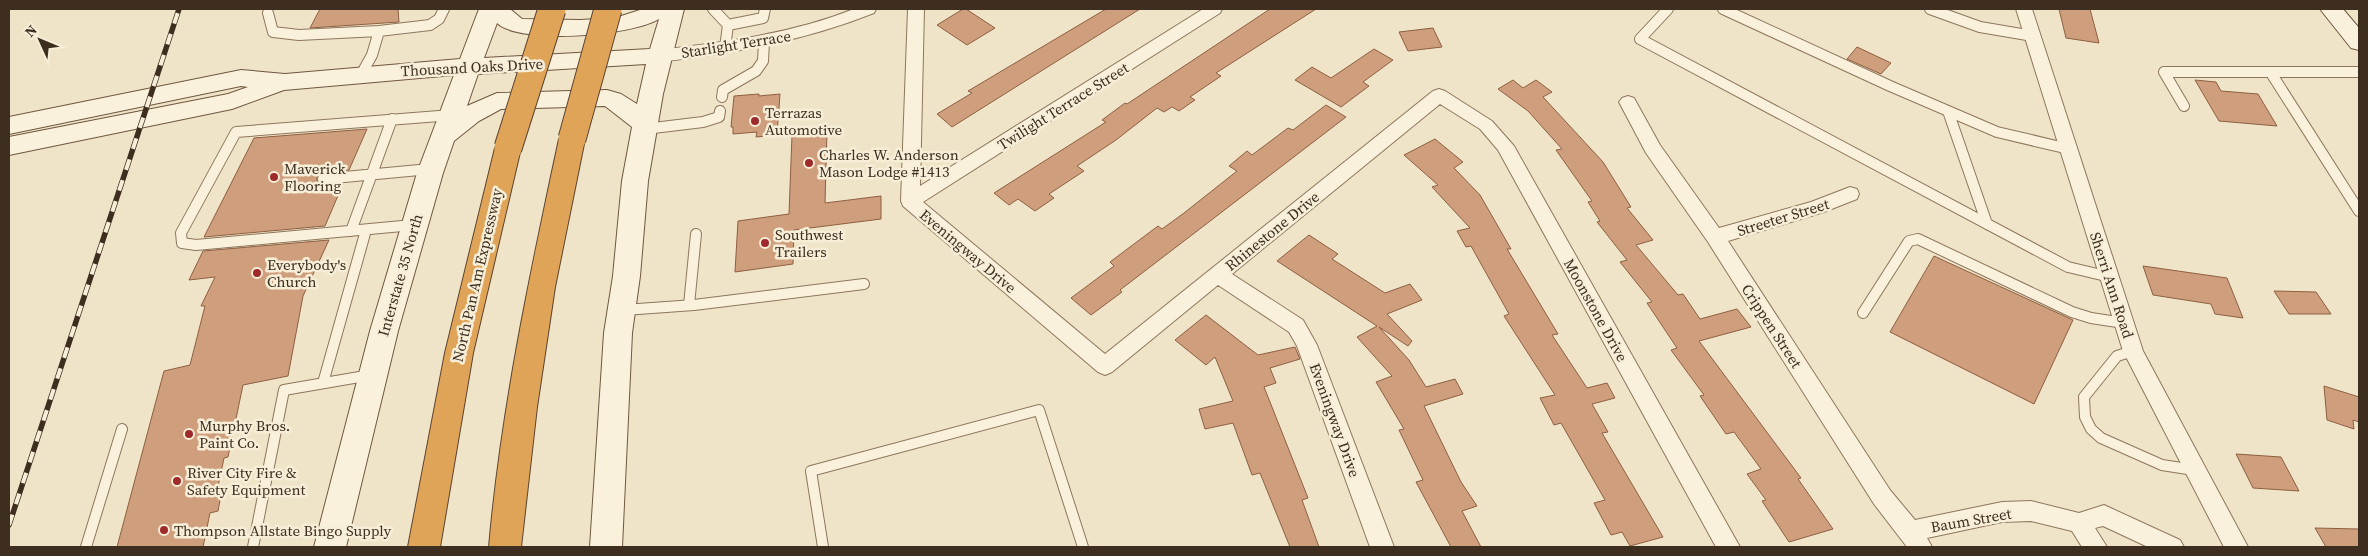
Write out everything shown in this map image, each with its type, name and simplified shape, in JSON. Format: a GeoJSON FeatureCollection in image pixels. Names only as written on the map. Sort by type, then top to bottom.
{"type":"FeatureCollection","features":[{"type":"Feature","properties":{"kind":"highway","name":"North Pan Am Expressway"},"geometry":{"type":"LineString","coordinates":[[424,547],[459,352],[508,148],[552,9]]}},
{"type":"Feature","properties":{"kind":"highway"},"geometry":{"type":"LineString","coordinates":[[505,547],[522,407],[541,287],[572,139],[608,9]]}},
{"type":"Feature","properties":{"kind":"main road","name":"Interstate 35 North"},"geometry":{"type":"LineString","coordinates":[[330,547],[372,375],[415,224],[432,169],[471,66],[490,9]]}},
{"type":"Feature","properties":{"kind":"main road"},"geometry":{"type":"LineString","coordinates":[[499,9],[508,22],[530,27],[619,25],[650,16],[659,9]]}},
{"type":"Feature","properties":{"kind":"main road"},"geometry":{"type":"LineString","coordinates":[[606,547],[618,333],[623,310],[635,180],[659,56],[674,9]]}},
{"type":"Feature","properties":{"kind":"main road"},"geometry":{"type":"LineString","coordinates":[[2331,9],[2359,43]]}},
{"type":"Feature","properties":{"kind":"main road","name":"Thousand Oaks Drive"},"geometry":{"type":"LineString","coordinates":[[9,125],[62,112],[242,78],[285,82],[362,73],[659,56]]}},
{"type":"Feature","properties":{"kind":"main road","name":"Thousand Oaks Drive"},"geometry":{"type":"LineString","coordinates":[[9,146],[232,101],[285,82]]}},
{"type":"Feature","properties":{"kind":"main road"},"geometry":{"type":"LineString","coordinates":[[449,125],[497,102],[607,98],[618,102],[628,109],[644,128]]}},
{"type":"Feature","properties":{"kind":"street","name":"Starlight Terrace"},"geometry":{"type":"LineString","coordinates":[[659,56],[764,42],[818,28],[868,9]]}},
{"type":"Feature","properties":{"kind":"street","name":"Eveningway Drive"},"geometry":{"type":"LineString","coordinates":[[916,9],[910,201],[1105,366]]}},
{"type":"Feature","properties":{"kind":"street","name":"Twilight Terrace Street"},"geometry":{"type":"LineString","coordinates":[[910,201],[1081,95],[1214,9]]}},
{"type":"Feature","properties":{"kind":"street","name":"Sherri Ann Road"},"geometry":{"type":"LineString","coordinates":[[2024,9],[2133,351],[2236,547]]}},
{"type":"Feature","properties":{"kind":"street","name":"Rhinestone Drive"},"geometry":{"type":"LineString","coordinates":[[1105,366],[1439,95]]}},
{"type":"Feature","properties":{"kind":"street","name":"Moonstone Drive"},"geometry":{"type":"LineString","coordinates":[[1439,95],[1486,125],[1505,146],[1728,547]]}},
{"type":"Feature","properties":{"kind":"street","name":"Crippen Street"},"geometry":{"type":"LineString","coordinates":[[1628,102],[1652,148],[1715,237],[1882,498],[1915,539]]}},
{"type":"Feature","properties":{"kind":"street","name":"Streeter Street"},"geometry":{"type":"LineString","coordinates":[[1715,237],[1817,208],[1850,194]]}},
{"type":"Feature","properties":{"kind":"street","name":"Eveningway Drive"},"geometry":{"type":"LineString","coordinates":[[1218,275],[1296,326],[1307,345],[1382,547]]}},
{"type":"Feature","properties":{"kind":"street","name":"Baum Street"},"geometry":{"type":"LineString","coordinates":[[1915,539],[2002,512],[2031,511],[2079,522],[2104,515],[2172,547]]}},
{"type":"Feature","properties":{"kind":"street"},"geometry":{"type":"LineString","coordinates":[[2079,522],[2095,547]]}},
{"type":"Feature","properties":{"kind":"lane"},"geometry":{"type":"LineString","coordinates":[[268,13],[272,32],[298,35],[379,31],[430,25],[439,18],[444,9]]}},
{"type":"Feature","properties":{"kind":"lane"},"geometry":{"type":"LineString","coordinates":[[713,9],[728,25]]}},
{"type":"Feature","properties":{"kind":"lane"},"geometry":{"type":"LineString","coordinates":[[728,25],[763,18],[765,9]]}},
{"type":"Feature","properties":{"kind":"lane"},"geometry":{"type":"LineString","coordinates":[[1668,9],[1640,39],[2068,267],[2110,277]]}},
{"type":"Feature","properties":{"kind":"lane"},"geometry":{"type":"LineString","coordinates":[[1723,9],[1890,86],[1997,132],[2068,149]]}},
{"type":"Feature","properties":{"kind":"lane"},"geometry":{"type":"LineString","coordinates":[[1930,9],[1980,27],[2032,36]]}},
{"type":"Feature","properties":{"kind":"lane"},"geometry":{"type":"LineString","coordinates":[[725,48],[728,25]]}},
{"type":"Feature","properties":{"kind":"lane"},"geometry":{"type":"LineString","coordinates":[[362,73],[372,55],[379,31]]}},
{"type":"Feature","properties":{"kind":"lane"},"geometry":{"type":"LineString","coordinates":[[722,97],[723,90],[756,71],[763,61],[764,42]]}},
{"type":"Feature","properties":{"kind":"lane"},"geometry":{"type":"LineString","coordinates":[[2184,106],[2164,72],[2359,72]]}},
{"type":"Feature","properties":{"kind":"lane"},"geometry":{"type":"LineString","coordinates":[[2271,73],[2359,211]]}},
{"type":"Feature","properties":{"kind":"lane"},"geometry":{"type":"LineString","coordinates":[[644,128],[703,122],[719,117],[720,111]]}},
{"type":"Feature","properties":{"kind":"lane"},"geometry":{"type":"LineString","coordinates":[[1948,111],[1987,224]]}},
{"type":"Feature","properties":{"kind":"lane"},"geometry":{"type":"LineString","coordinates":[[415,224],[196,246],[182,243],[181,233],[236,132],[392,119],[449,125]]}},
{"type":"Feature","properties":{"kind":"lane"},"geometry":{"type":"LineString","coordinates":[[351,231],[392,119]]}},
{"type":"Feature","properties":{"kind":"lane"},"geometry":{"type":"LineString","coordinates":[[323,179],[432,169]]}},
{"type":"Feature","properties":{"kind":"lane"},"geometry":{"type":"LineString","coordinates":[[324,383],[366,230]]}},
{"type":"Feature","properties":{"kind":"lane"},"geometry":{"type":"LineString","coordinates":[[689,305],[696,234]]}},
{"type":"Feature","properties":{"kind":"lane"},"geometry":{"type":"LineString","coordinates":[[1863,312],[1909,241],[1918,239],[2072,312],[2092,318],[2124,323]]}},
{"type":"Feature","properties":{"kind":"lane"},"geometry":{"type":"LineString","coordinates":[[623,310],[689,305],[864,284]]}},
{"type":"Feature","properties":{"kind":"lane"},"geometry":{"type":"LineString","coordinates":[[2133,351],[2117,356],[2084,396],[2085,417],[2091,429],[2101,438],[2162,465],[2194,470]]}},
{"type":"Feature","properties":{"kind":"lane"},"geometry":{"type":"LineString","coordinates":[[253,547],[284,390],[372,375]]}},
{"type":"Feature","properties":{"kind":"lane"},"geometry":{"type":"LineString","coordinates":[[822,547],[811,471],[1039,410],[1083,547]]}},
{"type":"Feature","properties":{"kind":"lane"},"geometry":{"type":"LineString","coordinates":[[86,547],[122,429]]}},
{"type":"Feature","properties":{"kind":"building"},"geometry":{"type":"Polygon","coordinates":[[[320,9],[398,9],[399,22],[310,28],[320,9]]]}},
{"type":"Feature","properties":{"kind":"building"},"geometry":{"type":"Polygon","coordinates":[[[966,9],[995,28],[967,45],[937,25],[966,9]]]}},
{"type":"Feature","properties":{"kind":"building"},"geometry":{"type":"Polygon","coordinates":[[[1106,9],[1140,9],[952,127],[937,114],[972,93],[968,91],[1106,9]]]}},
{"type":"Feature","properties":{"kind":"building"},"geometry":{"type":"Polygon","coordinates":[[[1270,9],[1316,9],[1216,73],[1221,76],[1190,97],[1195,100],[1179,111],[1172,107],[1164,112],[1157,108],[1116,140],[1077,166],[1084,171],[1049,194],[1054,198],[1035,211],[1018,199],[1009,205],[994,193],[1106,122],[1102,120],[1125,103],[1127,104],[1270,9]]]}},
{"type":"Feature","properties":{"kind":"building"},"geometry":{"type":"Polygon","coordinates":[[[2059,9],[2090,9],[2099,43],[2066,38],[2059,9]]]}},
{"type":"Feature","properties":{"kind":"building"},"geometry":{"type":"Polygon","coordinates":[[[1433,28],[1442,47],[1408,51],[1399,32],[1433,28]]]}},
{"type":"Feature","properties":{"kind":"building"},"geometry":{"type":"Polygon","coordinates":[[[1857,47],[1891,63],[1881,74],[1847,59],[1857,47]]]}},
{"type":"Feature","properties":{"kind":"building"},"geometry":{"type":"Polygon","coordinates":[[[1374,49],[1393,60],[1363,82],[1369,86],[1341,107],[1295,80],[1312,67],[1331,78],[1374,49]]]}},
{"type":"Feature","properties":{"kind":"building"},"geometry":{"type":"Polygon","coordinates":[[[1513,80],[1523,88],[1536,80],[1552,92],[1543,97],[1603,162],[1631,207],[1627,208],[1653,240],[1636,245],[1678,295],[1683,294],[1700,319],[1737,309],[1751,327],[1699,341],[1801,478],[1798,479],[1833,529],[1789,542],[1762,501],[1766,500],[1747,474],[1761,469],[1734,432],[1726,434],[1700,396],[1704,395],[1671,350],[1677,348],[1647,303],[1652,302],[1620,262],[1627,260],[1597,222],[1600,221],[1588,202],[1592,201],[1556,150],[1562,149],[1528,111],[1498,89],[1513,80]]]}},
{"type":"Feature","properties":{"kind":"building"},"geometry":{"type":"Polygon","coordinates":[[[2195,80],[2216,82],[2221,91],[2258,94],[2277,126],[2219,121],[2195,80]]]}},
{"type":"Feature","properties":{"kind":"building","name":"Terrazas Automotive"},"geometry":{"type":"Polygon","coordinates":[[[759,94],[759,96],[780,94],[777,135],[756,137],[757,132],[733,134],[733,127],[731,127],[734,96],[759,94]]]}},
{"type":"Feature","properties":{"kind":"building"},"geometry":{"type":"Polygon","coordinates":[[[1326,105],[1346,117],[1120,290],[1122,292],[1091,315],[1071,298],[1114,266],[1110,262],[1158,226],[1162,229],[1237,171],[1229,166],[1247,151],[1252,155],[1288,128],[1293,130],[1326,105]]]}},
{"type":"Feature","properties":{"kind":"building","name":"Maverick Flooring"},"geometry":{"type":"Polygon","coordinates":[[[367,129],[349,170],[322,172],[317,177],[317,183],[321,185],[343,184],[325,226],[204,237],[254,138],[367,129]]]}},
{"type":"Feature","properties":{"kind":"building"},"geometry":{"type":"Polygon","coordinates":[[[827,131],[825,203],[881,196],[881,219],[794,230],[793,264],[735,272],[738,221],[789,214],[792,135],[827,131]]]}},
{"type":"Feature","properties":{"kind":"building"},"geometry":{"type":"Polygon","coordinates":[[[1435,139],[1463,162],[1454,168],[1480,195],[1511,249],[1507,249],[1558,334],[1552,335],[1587,388],[1607,383],[1615,398],[1592,404],[1608,432],[1602,433],[1663,537],[1630,546],[1622,532],[1611,535],[1594,503],[1605,500],[1561,423],[1554,425],[1540,398],[1555,395],[1504,316],[1509,314],[1471,246],[1466,247],[1457,231],[1470,228],[1432,187],[1438,185],[1404,155],[1435,139]]]}},
{"type":"Feature","properties":{"kind":"building"},"geometry":{"type":"Polygon","coordinates":[[[1309,235],[1338,254],[1332,259],[1385,293],[1410,284],[1422,300],[1387,314],[1412,341],[1408,346],[1379,327],[1409,360],[1426,387],[1455,379],[1463,394],[1424,406],[1461,482],[1477,506],[1462,511],[1481,547],[1451,547],[1416,482],[1423,480],[1399,430],[1404,429],[1376,382],[1392,376],[1357,337],[1377,326],[1277,261],[1309,235]]]}},
{"type":"Feature","properties":{"kind":"building"},"geometry":{"type":"Polygon","coordinates":[[[329,240],[303,296],[288,376],[243,385],[228,457],[224,458],[216,496],[221,495],[218,511],[210,513],[203,547],[117,547],[164,371],[190,365],[205,306],[201,306],[215,277],[189,280],[203,251],[329,240]]]}},
{"type":"Feature","properties":{"kind":"building"},"geometry":{"type":"Polygon","coordinates":[[[1934,256],[2073,320],[2034,404],[1890,332],[1934,256]]]}},
{"type":"Feature","properties":{"kind":"building"},"geometry":{"type":"Polygon","coordinates":[[[2143,266],[2227,278],[2243,318],[2215,314],[2211,304],[2153,295],[2143,266]]]}},
{"type":"Feature","properties":{"kind":"building"},"geometry":{"type":"Polygon","coordinates":[[[2274,291],[2316,292],[2331,314],[2289,314],[2274,291]]]}},
{"type":"Feature","properties":{"kind":"building"},"geometry":{"type":"Polygon","coordinates":[[[1206,315],[1258,355],[1295,347],[1300,359],[1270,368],[1276,383],[1264,387],[1308,498],[1302,500],[1319,547],[1290,547],[1260,473],[1252,475],[1233,423],[1205,429],[1199,409],[1233,401],[1215,357],[1206,365],[1175,340],[1206,315]]]}},
{"type":"Feature","properties":{"kind":"building"},"geometry":{"type":"Polygon","coordinates":[[[2324,386],[2359,397],[2359,422],[2353,420],[2354,429],[2327,420],[2324,386]]]}},
{"type":"Feature","properties":{"kind":"building"},"geometry":{"type":"Polygon","coordinates":[[[2236,454],[2281,457],[2299,491],[2253,488],[2236,454]]]}},
{"type":"Feature","properties":{"kind":"building"},"geometry":{"type":"Polygon","coordinates":[[[2315,528],[2359,529],[2359,547],[2326,547],[2315,528]]]}},
{"type":"Feature","properties":{"kind":"railway"},"geometry":{"type":"LineString","coordinates":[[9,525],[179,9]]}},
{"type":"Feature","properties":{"kind":"place","name":"Terrazas Automotive"},"geometry":{"type":"Point","coordinates":[755,121]}},
{"type":"Feature","properties":{"kind":"place","name":"Charles W. Anderson Mason Lodge #1413"},"geometry":{"type":"Point","coordinates":[809,163]}},
{"type":"Feature","properties":{"kind":"place","name":"Maverick Flooring"},"geometry":{"type":"Point","coordinates":[274,177]}},
{"type":"Feature","properties":{"kind":"place","name":"Southwest Trailers"},"geometry":{"type":"Point","coordinates":[765,243]}},
{"type":"Feature","properties":{"kind":"place","name":"Everybody's Church"},"geometry":{"type":"Point","coordinates":[257,273]}},
{"type":"Feature","properties":{"kind":"place","name":"Murphy Bros. Paint Co."},"geometry":{"type":"Point","coordinates":[189,434]}},
{"type":"Feature","properties":{"kind":"place","name":"River City Fire & Safety Equipment"},"geometry":{"type":"Point","coordinates":[177,481]}},
{"type":"Feature","properties":{"kind":"place","name":"Thompson Allstate Bingo Supply"},"geometry":{"type":"Point","coordinates":[164,530]}}]}
